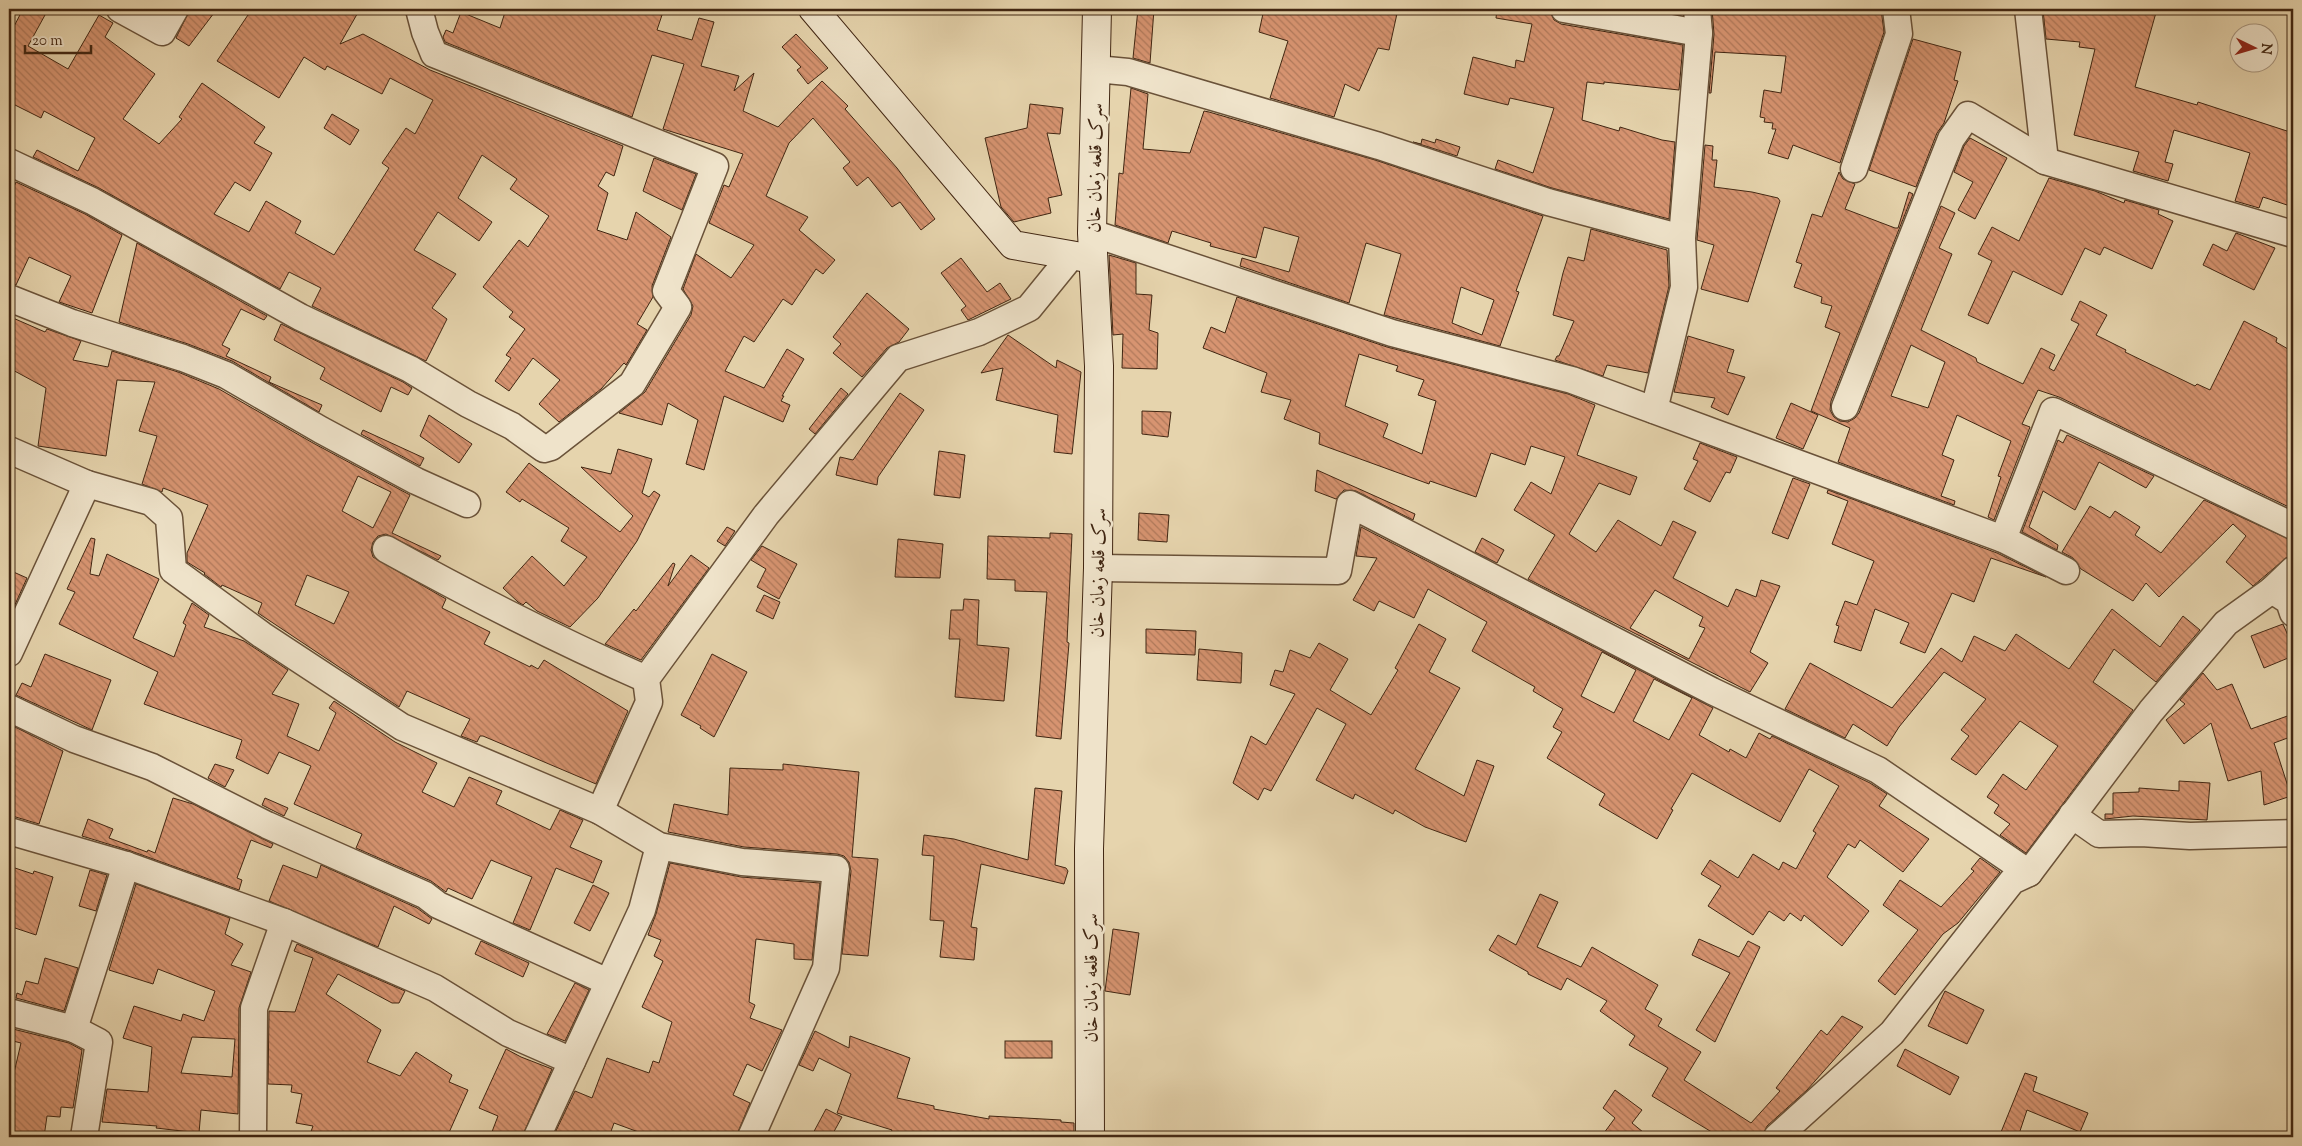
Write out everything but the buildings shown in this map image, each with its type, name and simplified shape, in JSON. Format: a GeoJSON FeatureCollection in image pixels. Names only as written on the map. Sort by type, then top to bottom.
{"type":"FeatureCollection","features":[{"type":"Feature","properties":{"kind":"street"},"geometry":{"type":"LineString","coordinates":[[120,9],[162,32],[176,9]]}},
{"type":"Feature","properties":{"kind":"street"},"geometry":{"type":"LineString","coordinates":[[9,162],[92,201],[300,317],[410,369],[468,404],[512,426],[544,449],[551,448],[632,384],[648,360],[678,307],[666,291],[715,166],[434,54],[425,32],[419,9]]}},
{"type":"Feature","properties":{"kind":"street"},"geometry":{"type":"LineString","coordinates":[[813,9],[1013,245],[1085,249],[1572,380],[2003,539],[2066,571]]}},
{"type":"Feature","properties":{"kind":"street","name":"سرک قلعه زمان خان"},"geometry":{"type":"LineString","coordinates":[[1090,1137],[1089,849],[1098,568],[1099,366],[1085,249],[1096,69],[1097,9]]}},
{"type":"Feature","properties":{"kind":"street"},"geometry":{"type":"LineString","coordinates":[[1564,9],[1698,21],[1682,238],[1684,287],[1654,410]]}},
{"type":"Feature","properties":{"kind":"street"},"geometry":{"type":"LineString","coordinates":[[1854,169],[1899,34],[1896,9]]}},
{"type":"Feature","properties":{"kind":"street"},"geometry":{"type":"LineString","coordinates":[[2028,9],[2045,161]]}},
{"type":"Feature","properties":{"kind":"street"},"geometry":{"type":"LineString","coordinates":[[1096,69],[1128,72],[1378,146],[1548,202],[1682,238]]}},
{"type":"Feature","properties":{"kind":"street"},"geometry":{"type":"LineString","coordinates":[[1845,407],[1951,139],[1968,115],[2045,161],[2293,234]]}},
{"type":"Feature","properties":{"kind":"street"},"geometry":{"type":"LineString","coordinates":[[600,811],[649,702],[646,679],[766,515],[898,358],[979,332],[1029,308],[1085,249]]}},
{"type":"Feature","properties":{"kind":"street"},"geometry":{"type":"LineString","coordinates":[[9,298],[72,323],[183,358],[226,375],[329,435],[416,481],[467,504]]}},
{"type":"Feature","properties":{"kind":"street"},"geometry":{"type":"LineString","coordinates":[[2003,539],[2053,411],[2293,526]]}},
{"type":"Feature","properties":{"kind":"street"},"geometry":{"type":"LineString","coordinates":[[9,450],[87,484],[151,502],[169,518],[173,570],[262,635],[402,727],[600,811],[659,846],[742,862],[836,869],[826,968],[751,1137]]}},
{"type":"Feature","properties":{"kind":"street"},"geometry":{"type":"LineString","coordinates":[[9,653],[87,484]]}},
{"type":"Feature","properties":{"kind":"street"},"geometry":{"type":"LineString","coordinates":[[1098,568],[1338,571],[1350,504],[1712,691],[1878,770],[2029,873]]}},
{"type":"Feature","properties":{"kind":"street"},"geometry":{"type":"LineString","coordinates":[[386,550],[526,624],[646,679]]}},
{"type":"Feature","properties":{"kind":"street"},"geometry":{"type":"LineString","coordinates":[[1777,1137],[1892,1033],[2012,881],[2029,873],[2151,711],[2226,623],[2272,590],[2293,570]]}},
{"type":"Feature","properties":{"kind":"street"},"geometry":{"type":"LineString","coordinates":[[2272,590],[2289,601],[2293,613]]}},
{"type":"Feature","properties":{"kind":"street"},"geometry":{"type":"LineString","coordinates":[[9,708],[74,739],[152,767],[267,825],[425,895],[438,905],[608,982]]}},
{"type":"Feature","properties":{"kind":"street"},"geometry":{"type":"LineString","coordinates":[[2072,815],[2100,834],[2142,832],[2190,836],[2293,833]]}},
{"type":"Feature","properties":{"kind":"street"},"geometry":{"type":"LineString","coordinates":[[9,831],[126,865],[284,922],[435,988],[508,1032],[572,1061]]}},
{"type":"Feature","properties":{"kind":"street"},"geometry":{"type":"LineString","coordinates":[[536,1137],[642,910],[659,846]]}},
{"type":"Feature","properties":{"kind":"street"},"geometry":{"type":"LineString","coordinates":[[74,1029],[126,865]]}},
{"type":"Feature","properties":{"kind":"street"},"geometry":{"type":"LineString","coordinates":[[253,1137],[254,1008],[284,922]]}},
{"type":"Feature","properties":{"kind":"street"},"geometry":{"type":"LineString","coordinates":[[9,1012],[74,1029],[99,1042],[84,1137]]}}]}
